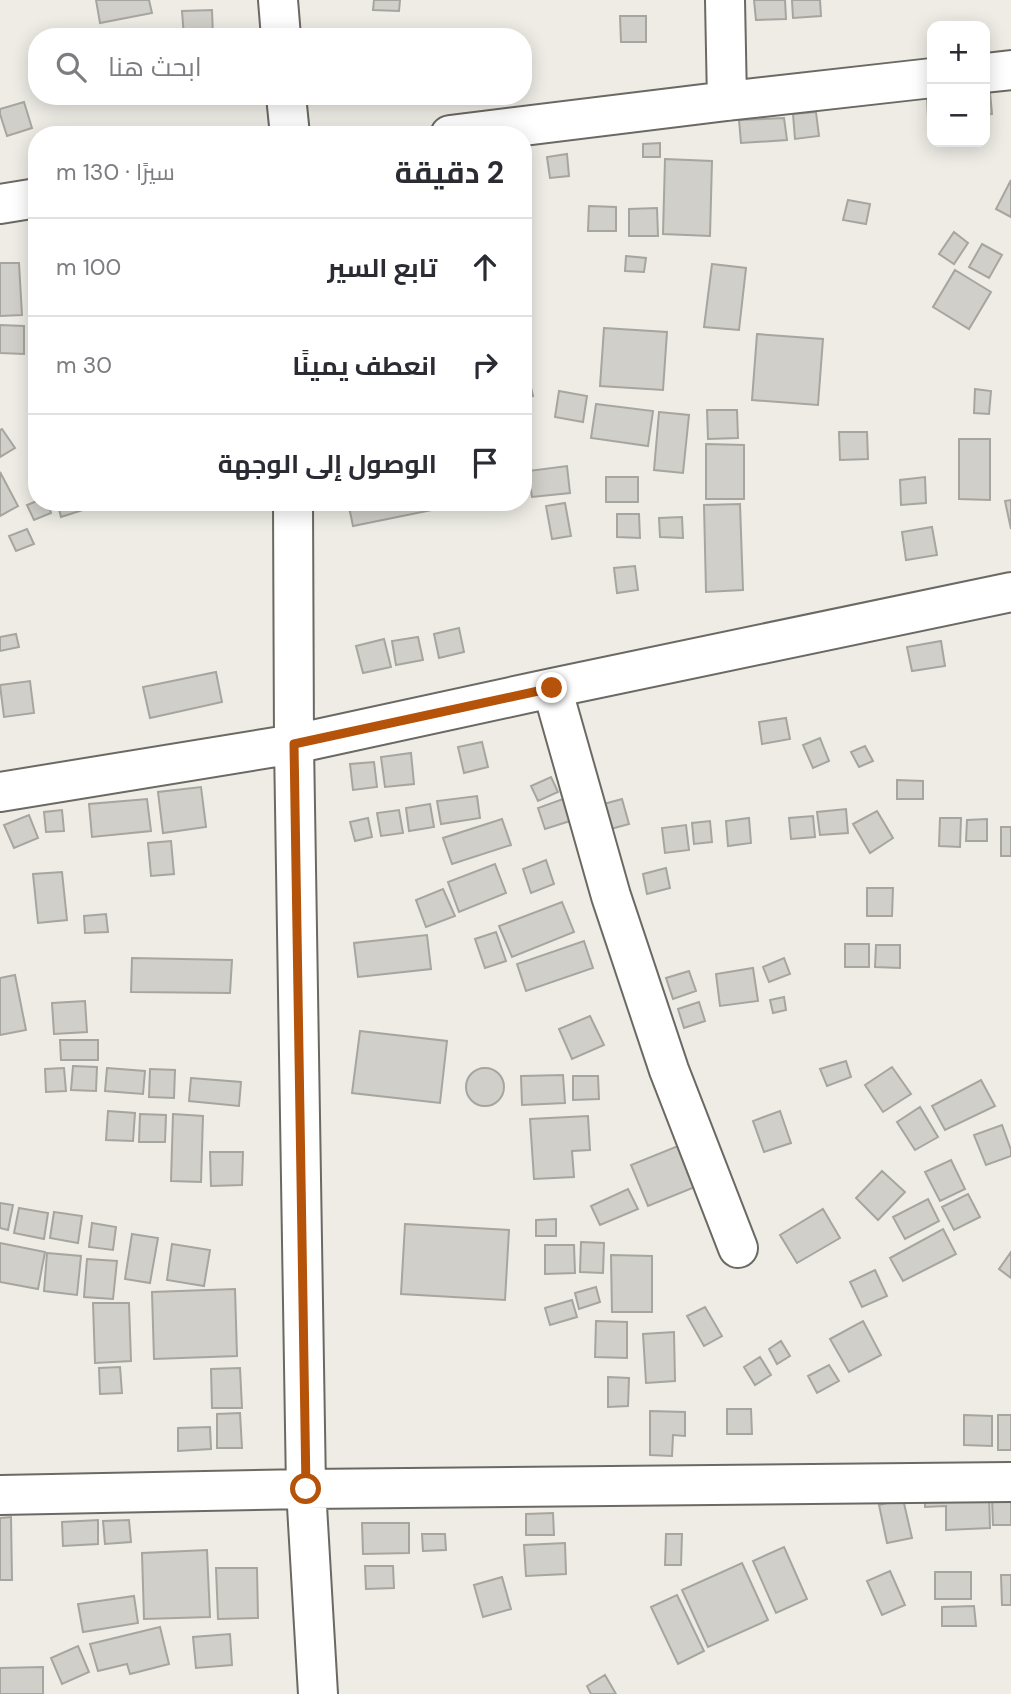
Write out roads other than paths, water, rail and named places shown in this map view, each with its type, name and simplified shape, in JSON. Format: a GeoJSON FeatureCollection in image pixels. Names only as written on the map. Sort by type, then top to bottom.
{"type":"FeatureCollection","features":[{"type":"Feature","properties":{"kind":"street"},"geometry":{"type":"LineString","coordinates":[[278,0],[280,28]]}},
{"type":"Feature","properties":{"kind":"street"},"geometry":{"type":"LineString","coordinates":[[725,0],[727,101]]}},
{"type":"Feature","properties":{"kind":"street"},"geometry":{"type":"LineString","coordinates":[[990,72],[1011,70]]}},
{"type":"Feature","properties":{"kind":"street"},"geometry":{"type":"LineString","coordinates":[[523,126],[927,79]]}},
{"type":"Feature","properties":{"kind":"street"},"geometry":{"type":"LineString","coordinates":[[287,105],[288,126]]}},
{"type":"Feature","properties":{"kind":"street"},"geometry":{"type":"LineString","coordinates":[[0,204],[28,199]]}},
{"type":"Feature","properties":{"kind":"street"},"geometry":{"type":"LineString","coordinates":[[293,511],[294,744],[306,1489],[318,1694]]}},
{"type":"Feature","properties":{"kind":"street"},"geometry":{"type":"LineString","coordinates":[[0,792],[294,744],[1011,592]]}},
{"type":"Feature","properties":{"kind":"street"},"geometry":{"type":"LineString","coordinates":[[552,688],[619,921],[669,1070],[738,1248]]}},
{"type":"Feature","properties":{"kind":"street"},"geometry":{"type":"LineString","coordinates":[[0,1495],[1011,1482]]}}]}
